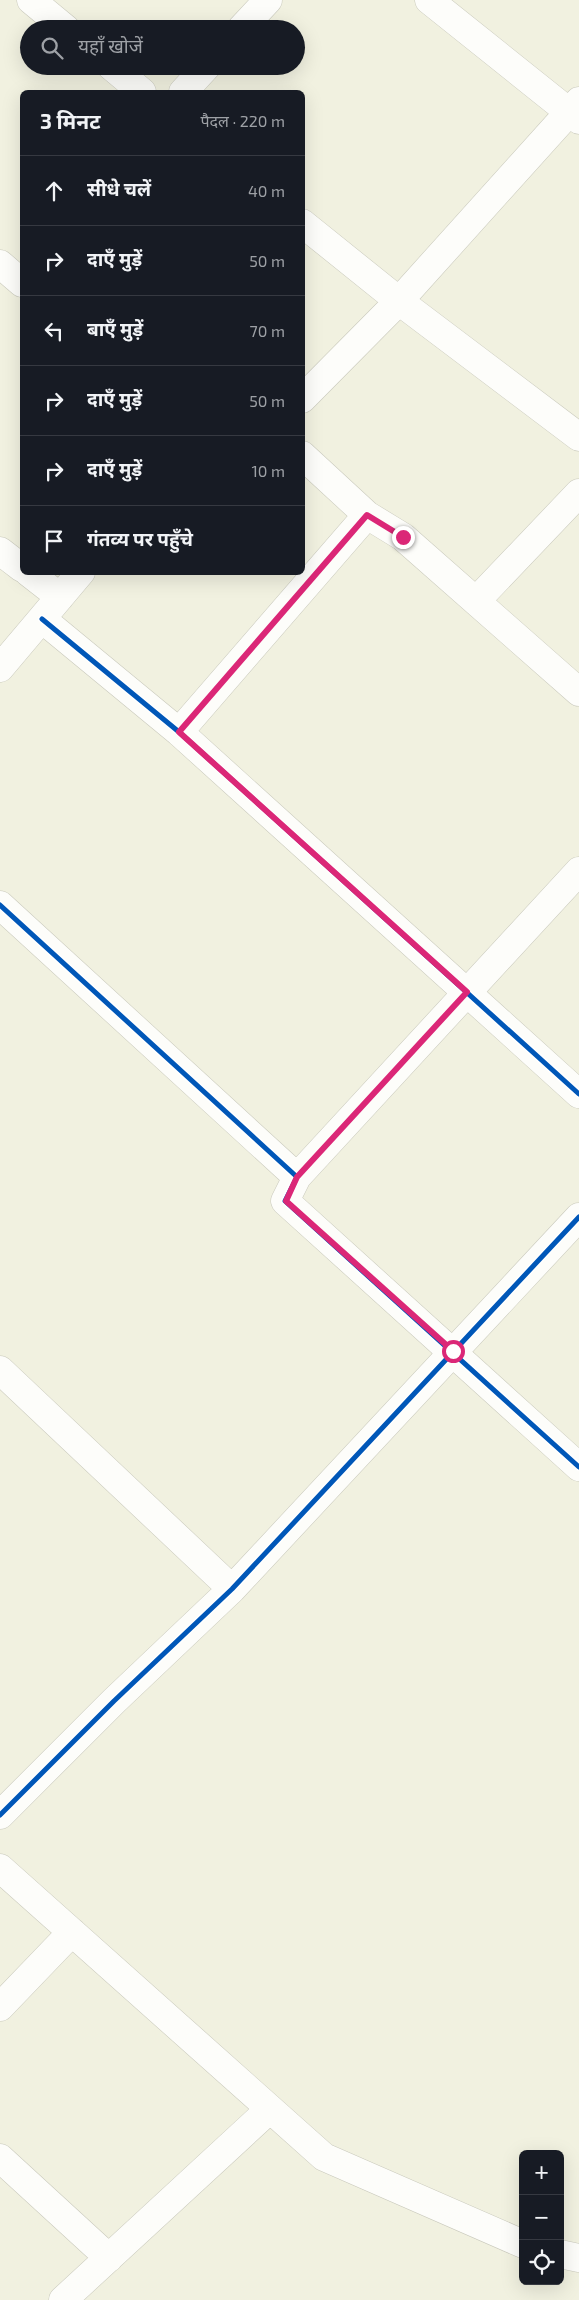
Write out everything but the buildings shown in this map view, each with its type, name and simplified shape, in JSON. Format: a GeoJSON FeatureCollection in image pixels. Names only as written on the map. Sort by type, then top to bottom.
{"type":"FeatureCollection","features":[{"type":"Feature","properties":{"kind":"street"},"geometry":{"type":"LineString","coordinates":[[31,0],[55,20]]}},
{"type":"Feature","properties":{"kind":"street"},"geometry":{"type":"LineString","coordinates":[[250,20],[268,0]]}},
{"type":"Feature","properties":{"kind":"street"},"geometry":{"type":"LineString","coordinates":[[305,396],[399,301],[576,111],[429,0]]}},
{"type":"Feature","properties":{"kind":"street"},"geometry":{"type":"LineString","coordinates":[[122,75],[140,90]]}},
{"type":"Feature","properties":{"kind":"street"},"geometry":{"type":"LineString","coordinates":[[185,90],[199,75]]}},
{"type":"Feature","properties":{"kind":"street"},"geometry":{"type":"LineString","coordinates":[[305,225],[399,301],[579,437]]}},
{"type":"Feature","properties":{"kind":"street"},"geometry":{"type":"LineString","coordinates":[[305,458],[367,515],[403,537],[579,692]]}},
{"type":"Feature","properties":{"kind":"street"},"geometry":{"type":"LineString","coordinates":[[476,600],[579,493]]}},
{"type":"Feature","properties":{"kind":"street"},"geometry":{"type":"LineString","coordinates":[[179,732],[367,515]]}},
{"type":"Feature","properties":{"kind":"street"},"geometry":{"type":"LineString","coordinates":[[0,550],[20,566]]}},
{"type":"Feature","properties":{"kind":"street"},"geometry":{"type":"LineString","coordinates":[[32,575],[60,597]]}},
{"type":"Feature","properties":{"kind":"street"},"geometry":{"type":"LineString","coordinates":[[0,668],[78,575]]}},
{"type":"Feature","properties":{"kind":"street"},"geometry":{"type":"LineString","coordinates":[[42,619],[179,732],[579,1094]]}},
{"type":"Feature","properties":{"kind":"street"},"geometry":{"type":"LineString","coordinates":[[579,871],[297,1177],[286,1201],[579,1467]]}},
{"type":"Feature","properties":{"kind":"street"},"geometry":{"type":"LineString","coordinates":[[0,905],[297,1177]]}},
{"type":"Feature","properties":{"kind":"street"},"geometry":{"type":"LineString","coordinates":[[0,1815],[114,1701],[232,1589],[579,1218]]}},
{"type":"Feature","properties":{"kind":"street"},"geometry":{"type":"LineString","coordinates":[[0,1370],[232,1589]]}},
{"type":"Feature","properties":{"kind":"street"},"geometry":{"type":"LineString","coordinates":[[0,1868],[324,2157],[519,2242]]}},
{"type":"Feature","properties":{"kind":"street"},"geometry":{"type":"LineString","coordinates":[[0,2006],[72,1932]]}},
{"type":"Feature","properties":{"kind":"street"},"geometry":{"type":"LineString","coordinates":[[63,2300],[270,2109]]}},
{"type":"Feature","properties":{"kind":"street"},"geometry":{"type":"LineString","coordinates":[[0,2158],[109,2258]]}},
{"type":"Feature","properties":{"kind":"street"},"geometry":{"type":"LineString","coordinates":[[564,2255],[579,2258]]}},
{"type":"Feature","properties":{"kind":"cycle path"},"geometry":{"type":"LineString","coordinates":[[42,619],[179,732],[579,1094]]}},
{"type":"Feature","properties":{"kind":"cycle path"},"geometry":{"type":"LineString","coordinates":[[0,905],[297,1177],[285,1201],[579,1467]]}},
{"type":"Feature","properties":{"kind":"cycle path"},"geometry":{"type":"LineString","coordinates":[[0,1815],[114,1701],[232,1589],[579,1217]]}},
{"type":"Feature","properties":{"kind":"route"},"geometry":{"type":"LineString","coordinates":[[403,537],[367,515],[179,732],[467,992],[297,1177],[286,1201],[453,1351]]}}]}
